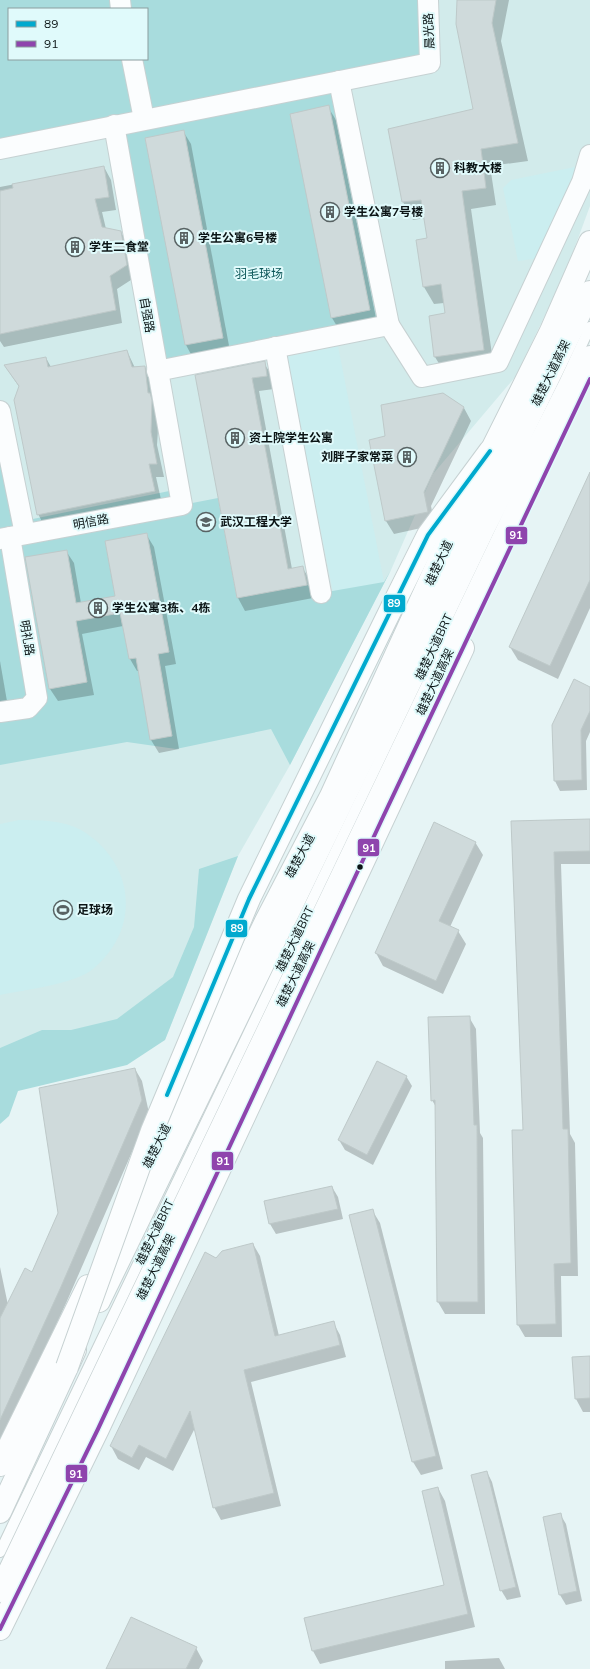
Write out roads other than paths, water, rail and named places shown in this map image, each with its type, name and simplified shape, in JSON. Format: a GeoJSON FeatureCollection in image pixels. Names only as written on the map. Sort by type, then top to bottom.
{"type":"FeatureCollection","features":[{"type":"Feature","properties":{"kind":"main road","name":"雄楚大道"},"geometry":{"type":"LineString","coordinates":[[0,1464],[263,928],[331,796],[490,451],[551,331],[590,242]]}},
{"type":"Feature","properties":{"kind":"main road","name":"雄楚大道高架"},"geometry":{"type":"LineString","coordinates":[[0,1512],[67,1367],[590,292]]}},
{"type":"Feature","properties":{"kind":"main road","name":"雄楚大道高架"},"geometry":{"type":"LineString","coordinates":[[0,1591],[590,357]]}},
{"type":"Feature","properties":{"kind":"main road"},"geometry":{"type":"LineString","coordinates":[[0,1629],[101,1422],[380,824],[590,379]]}},
{"type":"Feature","properties":{"kind":"main road"},"geometry":{"type":"LineString","coordinates":[[67,1367],[152,1131],[246,906],[428,535],[490,451]]}},
{"type":"Feature","properties":{"kind":"street","name":"晨光路"},"geometry":{"type":"LineString","coordinates":[[339,81],[430,63],[428,0]]}},
{"type":"Feature","properties":{"kind":"street"},"geometry":{"type":"LineString","coordinates":[[132,60],[144,119]]}},
{"type":"Feature","properties":{"kind":"street"},"geometry":{"type":"LineString","coordinates":[[0,149],[339,81],[389,325],[422,377],[498,362],[582,182],[590,155]]}},
{"type":"Feature","properties":{"kind":"street","name":"自强路"},"geometry":{"type":"LineString","coordinates":[[114,125],[182,505]]}},
{"type":"Feature","properties":{"kind":"street"},"geometry":{"type":"LineString","coordinates":[[157,371],[389,325]]}},
{"type":"Feature","properties":{"kind":"street"},"geometry":{"type":"LineString","coordinates":[[275,347],[321,593]]}},
{"type":"Feature","properties":{"kind":"street"},"geometry":{"type":"LineString","coordinates":[[0,411],[12,537]]}},
{"type":"Feature","properties":{"kind":"street","name":"明信路"},"geometry":{"type":"LineString","coordinates":[[12,537],[182,505]]}},
{"type":"Feature","properties":{"kind":"street","name":"明礼路"},"geometry":{"type":"LineString","coordinates":[[0,712],[28,708],[37,698],[12,537]]}},
{"type":"Feature","properties":{"kind":"lane","name":"雄楚大道BRT"},"geometry":{"type":"LineString","coordinates":[[0,1552],[485,540],[564,383],[590,327]]}},
{"type":"Feature","properties":{"kind":"place","name":"科教大楼"},"geometry":{"type":"Point","coordinates":[440,168]}},
{"type":"Feature","properties":{"kind":"place","name":"学生公寓7号楼"},"geometry":{"type":"Point","coordinates":[330,212]}},
{"type":"Feature","properties":{"kind":"place","name":"学生公寓6号楼"},"geometry":{"type":"Point","coordinates":[184,238]}},
{"type":"Feature","properties":{"kind":"place","name":"学生二食堂"},"geometry":{"type":"Point","coordinates":[75,247]}},
{"type":"Feature","properties":{"kind":"place","name":"资土院学生公寓"},"geometry":{"type":"Point","coordinates":[235,438]}},
{"type":"Feature","properties":{"kind":"place","name":"刘胖子家常菜"},"geometry":{"type":"Point","coordinates":[407,457]}},
{"type":"Feature","properties":{"kind":"place","name":"武汉工程大学"},"geometry":{"type":"Point","coordinates":[206,522]}},
{"type":"Feature","properties":{"kind":"place","name":"学生公寓3栋、4栋"},"geometry":{"type":"Point","coordinates":[98,608]}},
{"type":"Feature","properties":{"kind":"place","name":"足球场"},"geometry":{"type":"Point","coordinates":[63,910]}},
{"type":"Feature","properties":{"kind":"park label","name":"羽毛球场"},"geometry":{"type":"Point","coordinates":[259,274]}}]}
